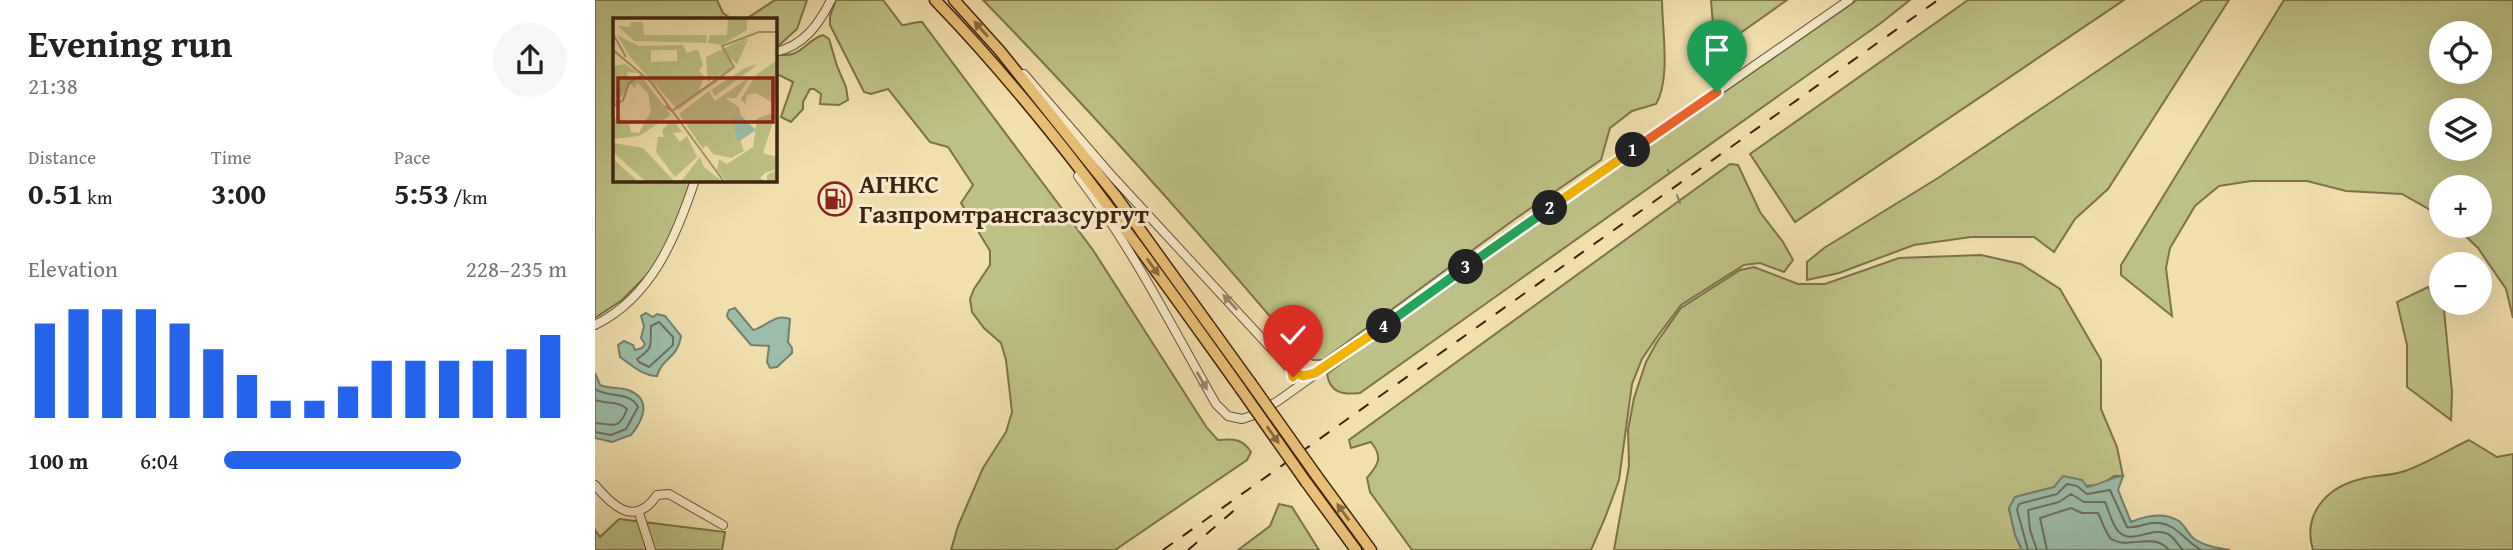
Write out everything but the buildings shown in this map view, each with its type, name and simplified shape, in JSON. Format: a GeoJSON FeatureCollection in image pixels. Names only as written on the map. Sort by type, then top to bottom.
{"type":"FeatureCollection","features":[{"type":"Feature","properties":{"kind":"main road"},"geometry":{"type":"LineString","coordinates":[[935,0],[1030,105],[1100,193],[1371,550]]}},
{"type":"Feature","properties":{"kind":"main road"},"geometry":{"type":"LineString","coordinates":[[954,0],[1000,51],[1115,195],[1245,385],[1306,482],[1356,550]]}},
{"type":"Feature","properties":{"kind":"street"},"geometry":{"type":"LineString","coordinates":[[777,51],[790,48],[802,40],[824,14],[831,0]]}},
{"type":"Feature","properties":{"kind":"street"},"geometry":{"type":"LineString","coordinates":[[990,59],[1109,217],[1216,404],[1228,416],[1242,419],[1278,401],[1519,229],[1849,0]]}},
{"type":"Feature","properties":{"kind":"street"},"geometry":{"type":"LineString","coordinates":[[1000,51],[1036,87],[1112,176],[1292,371],[1309,375],[1338,359]]}},
{"type":"Feature","properties":{"kind":"street"},"geometry":{"type":"LineString","coordinates":[[595,325],[627,304],[657,269],[678,226],[694,182]]}},
{"type":"Feature","properties":{"kind":"street"},"geometry":{"type":"LineString","coordinates":[[1278,401],[1292,386],[1292,371]]}},
{"type":"Feature","properties":{"kind":"street"},"geometry":{"type":"LineString","coordinates":[[595,485],[606,498],[628,513],[639,513],[650,506],[657,495],[669,494],[723,525]]}},
{"type":"Feature","properties":{"kind":"street"},"geometry":{"type":"LineString","coordinates":[[639,513],[650,550]]}},
{"type":"Feature","properties":{"kind":"green space"},"geometry":{"type":"Polygon","coordinates":[[[595,0],[717,0],[723,13],[730,18],[613,18],[613,182],[690,182],[663,259],[622,300],[595,318],[595,0]]]}},
{"type":"Feature","properties":{"kind":"green space"},"geometry":{"type":"Polygon","coordinates":[[[775,0],[807,0],[797,29],[777,47],[777,18],[748,18],[775,0]]]}},
{"type":"Feature","properties":{"kind":"green space"},"geometry":{"type":"Polygon","coordinates":[[[836,0],[883,0],[902,25],[922,22],[1093,250],[1207,428],[1218,440],[1233,440],[1244,444],[1251,452],[1247,460],[1115,550],[951,550],[958,526],[983,468],[1006,432],[1012,412],[1006,360],[1001,343],[984,328],[972,312],[970,299],[990,265],[990,251],[961,203],[973,185],[948,147],[930,142],[888,89],[871,94],[864,92],[830,25],[830,16],[836,0]]]}},
{"type":"Feature","properties":{"kind":"green space"},"geometry":{"type":"Polygon","coordinates":[[[983,0],[1662,0],[1665,54],[1663,81],[1656,104],[1632,111],[1610,128],[1601,160],[1515,219],[1323,360],[1313,360],[1301,353],[1145,174],[983,0]]]}},
{"type":"Feature","properties":{"kind":"green space"},"geometry":{"type":"Polygon","coordinates":[[[1711,0],[1787,0],[1715,51],[1711,0]]]}},
{"type":"Feature","properties":{"kind":"green space"},"geometry":{"type":"Polygon","coordinates":[[[1857,0],[1910,0],[1360,393],[1343,393],[1331,385],[1327,374],[1444,286],[1857,0]]]}},
{"type":"Feature","properties":{"kind":"green space"},"geometry":{"type":"Polygon","coordinates":[[[1968,0],[2124,0],[1795,222],[1750,154],[1968,0]]]}},
{"type":"Feature","properties":{"kind":"green space"},"geometry":{"type":"Polygon","coordinates":[[[2203,0],[2229,0],[2108,189],[2075,219],[2054,252],[2034,237],[1971,237],[1914,245],[1839,273],[1807,280],[1807,262],[1824,248],[1938,178],[2203,0]]]}},
{"type":"Feature","properties":{"kind":"green space"},"geometry":{"type":"Polygon","coordinates":[[[2284,0],[2513,0],[2513,318],[2506,289],[2492,268],[2492,252],[2481,252],[2468,238],[2492,238],[2492,175],[2429,175],[2429,209],[2402,194],[2346,191],[2307,181],[2251,181],[2219,186],[2195,206],[2170,248],[2166,268],[2172,316],[2121,275],[2121,265],[2284,0]]]}},
{"type":"Feature","properties":{"kind":"green space"},"geometry":{"type":"Polygon","coordinates":[[[823,35],[829,39],[848,100],[839,105],[820,104],[821,94],[810,89],[803,102],[803,109],[791,122],[781,117],[793,82],[777,74],[777,54],[797,52],[823,35]]]}},
{"type":"Feature","properties":{"kind":"green space"},"geometry":{"type":"Polygon","coordinates":[[[1730,164],[1738,165],[1760,212],[1793,260],[1784,272],[1760,263],[1744,265],[1681,305],[1657,337],[1642,359],[1632,384],[1619,480],[1591,550],[1412,550],[1370,492],[1367,478],[1378,460],[1375,447],[1371,442],[1351,448],[1349,440],[1730,164]]]}},
{"type":"Feature","properties":{"kind":"green space"},"geometry":{"type":"Polygon","coordinates":[[[1981,255],[2021,264],[2060,289],[2101,360],[2101,409],[2117,447],[2123,476],[2114,476],[2101,485],[2055,487],[2015,497],[2009,509],[2015,535],[2022,550],[1614,550],[1629,466],[1628,430],[1634,398],[1646,362],[1681,308],[1740,270],[1754,267],[1798,284],[1825,284],[1899,258],[1981,255]]]}},
{"type":"Feature","properties":{"kind":"green space"},"geometry":{"type":"Polygon","coordinates":[[[2428,287],[2429,315],[2444,315],[2452,392],[2451,420],[2407,387],[2407,345],[2397,302],[2428,287]]]}},
{"type":"Feature","properties":{"kind":"green space"},"geometry":{"type":"Polygon","coordinates":[[[2469,440],[2497,457],[2513,454],[2513,550],[2313,550],[2311,525],[2314,514],[2328,495],[2361,479],[2405,471],[2469,440]]]}},
{"type":"Feature","properties":{"kind":"green space"},"geometry":{"type":"Polygon","coordinates":[[[1279,504],[1292,507],[1319,550],[1238,550],[1270,526],[1279,504]]]}},
{"type":"Feature","properties":{"kind":"green space"},"geometry":{"type":"Polygon","coordinates":[[[619,519],[725,532],[722,550],[595,550],[595,530],[600,537],[619,519]]]}},
{"type":"Feature","properties":{"kind":"water"},"geometry":{"type":"Polygon","coordinates":[[[735,308],[753,330],[775,319],[790,319],[788,342],[792,353],[777,367],[770,368],[767,362],[769,346],[751,345],[728,318],[729,310],[735,308]]]}},
{"type":"Feature","properties":{"kind":"water"},"geometry":{"type":"Polygon","coordinates":[[[646,313],[653,317],[657,314],[665,316],[681,336],[676,350],[657,376],[642,372],[620,357],[618,345],[624,341],[633,345],[635,350],[645,344],[641,338],[644,326],[641,316],[646,313]]]}},
{"type":"Feature","properties":{"kind":"water"},"geometry":{"type":"Polygon","coordinates":[[[595,373],[600,385],[628,390],[636,394],[643,404],[642,416],[631,435],[612,442],[595,438],[595,373]]]}},
{"type":"Feature","properties":{"kind":"water"},"geometry":{"type":"Polygon","coordinates":[[[2063,476],[2082,480],[2087,487],[2123,476],[2118,490],[2131,522],[2155,516],[2173,518],[2197,541],[2230,550],[2022,550],[2015,535],[2009,508],[2015,497],[2054,487],[2063,476]]]}},
{"type":"Feature","properties":{"kind":"waterway"},"geometry":{"type":"LineString","coordinates":[[1677,195],[1680,203]]}},
{"type":"Feature","properties":{"kind":"railway"},"geometry":{"type":"LineString","coordinates":[[1163,550],[1938,0]]}},
{"type":"Feature","properties":{"kind":"railway"},"geometry":{"type":"LineString","coordinates":[[1188,550],[1238,507]]}},
{"type":"Feature","properties":{"kind":"place","name":"АГНКС Газпромтрансгазсургут"},"geometry":{"type":"Point","coordinates":[835,199]}},
{"type":"Feature","properties":{"kind":"route"},"geometry":{"type":"LineString","coordinates":[[1293,377],[1292,371],[1303,376],[1309,375],[1338,359],[1717,92]]}}]}
